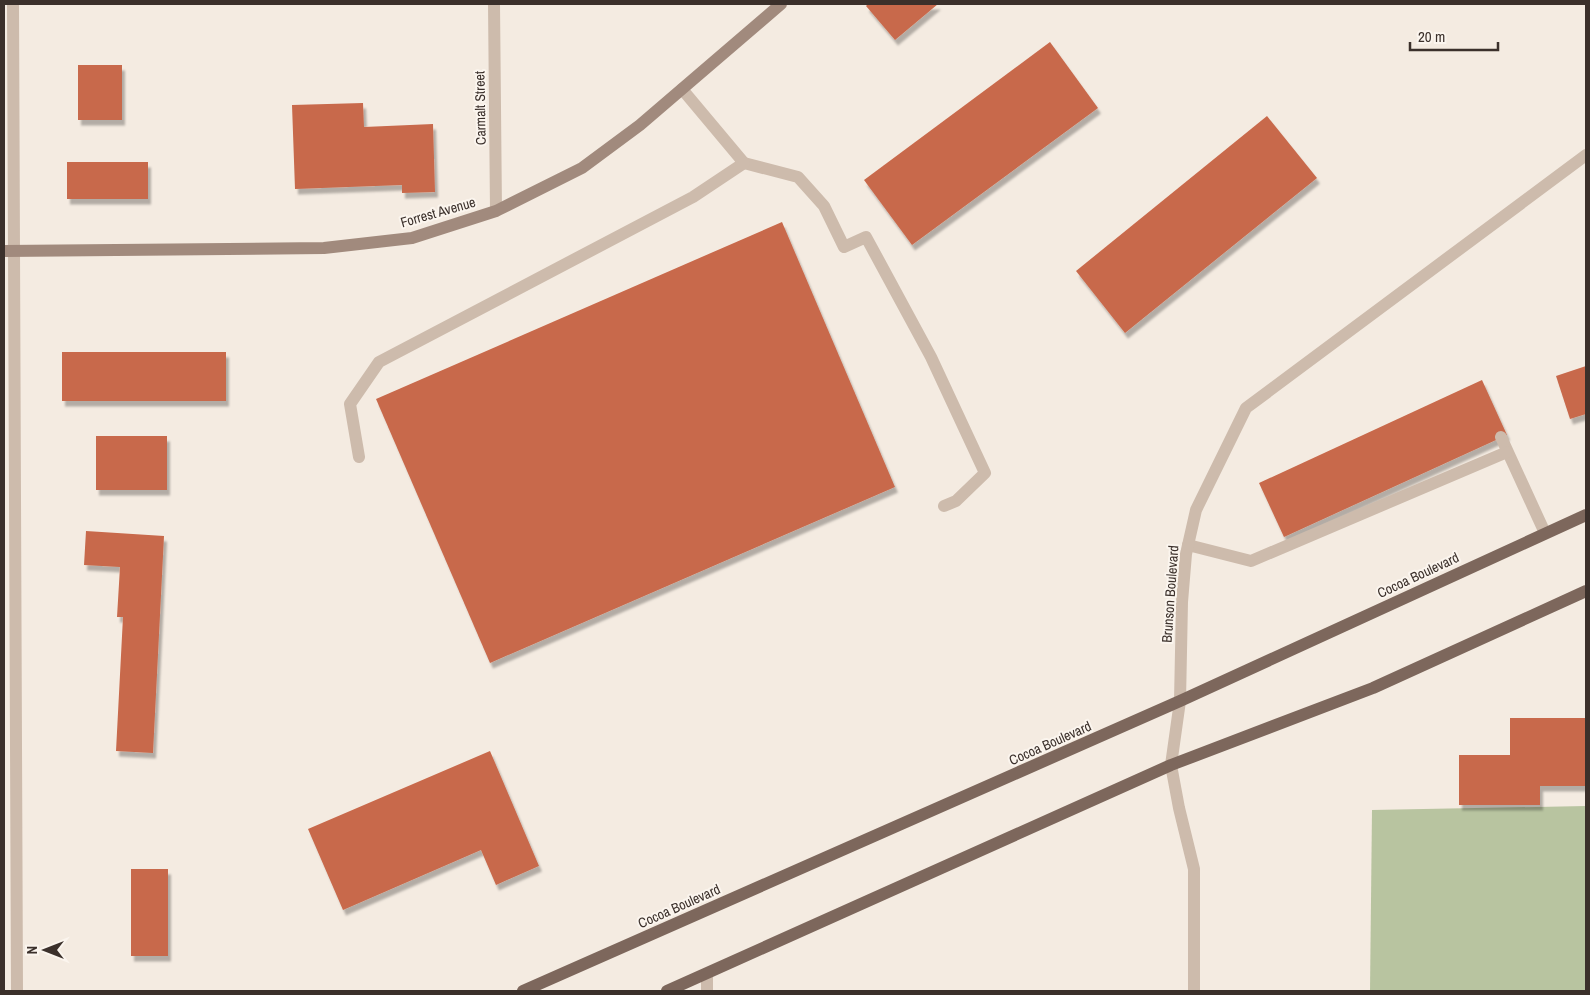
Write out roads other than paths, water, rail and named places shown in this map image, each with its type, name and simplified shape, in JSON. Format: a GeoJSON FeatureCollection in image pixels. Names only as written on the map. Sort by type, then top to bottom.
{"type":"FeatureCollection","features":[{"type":"Feature","properties":{"kind":"main road","name":"Cocoa Boulevard"},"geometry":{"type":"LineString","coordinates":[[522,991],[1180,701],[1586,515]]}},
{"type":"Feature","properties":{"kind":"main road"},"geometry":{"type":"LineString","coordinates":[[667,991],[1171,765],[1374,688],[1586,591]]}},
{"type":"Feature","properties":{"kind":"street"},"geometry":{"type":"LineString","coordinates":[[13,4],[9,251],[18,991]]}},
{"type":"Feature","properties":{"kind":"street","name":"Carmalt Street"},"geometry":{"type":"LineString","coordinates":[[494,4],[496,211]]}},
{"type":"Feature","properties":{"kind":"street","name":"Forrest Avenue"},"geometry":{"type":"LineString","coordinates":[[9,251],[324,248],[412,238],[496,211],[582,168],[640,125],[781,4]]}},
{"type":"Feature","properties":{"kind":"street"},"geometry":{"type":"LineString","coordinates":[[682,89],[744,163],[798,177],[824,206],[844,247],[866,237],[930,357],[985,473],[956,501],[944,506]]}},
{"type":"Feature","properties":{"kind":"street","name":"Brunson Boulevard"},"geometry":{"type":"LineString","coordinates":[[1194,991],[1194,869],[1171,765],[1180,701],[1182,602],[1188,545],[1196,510],[1246,408],[1586,155]]}},
{"type":"Feature","properties":{"kind":"street"},"geometry":{"type":"LineString","coordinates":[[359,457],[350,404],[379,362],[693,196],[744,163]]}},
{"type":"Feature","properties":{"kind":"street"},"geometry":{"type":"LineString","coordinates":[[1501,437],[1545,533]]}},
{"type":"Feature","properties":{"kind":"street"},"geometry":{"type":"LineString","coordinates":[[1188,545],[1251,561],[1507,452]]}},
{"type":"Feature","properties":{"kind":"street"},"geometry":{"type":"LineString","coordinates":[[707,974],[707,991]]}}]}
